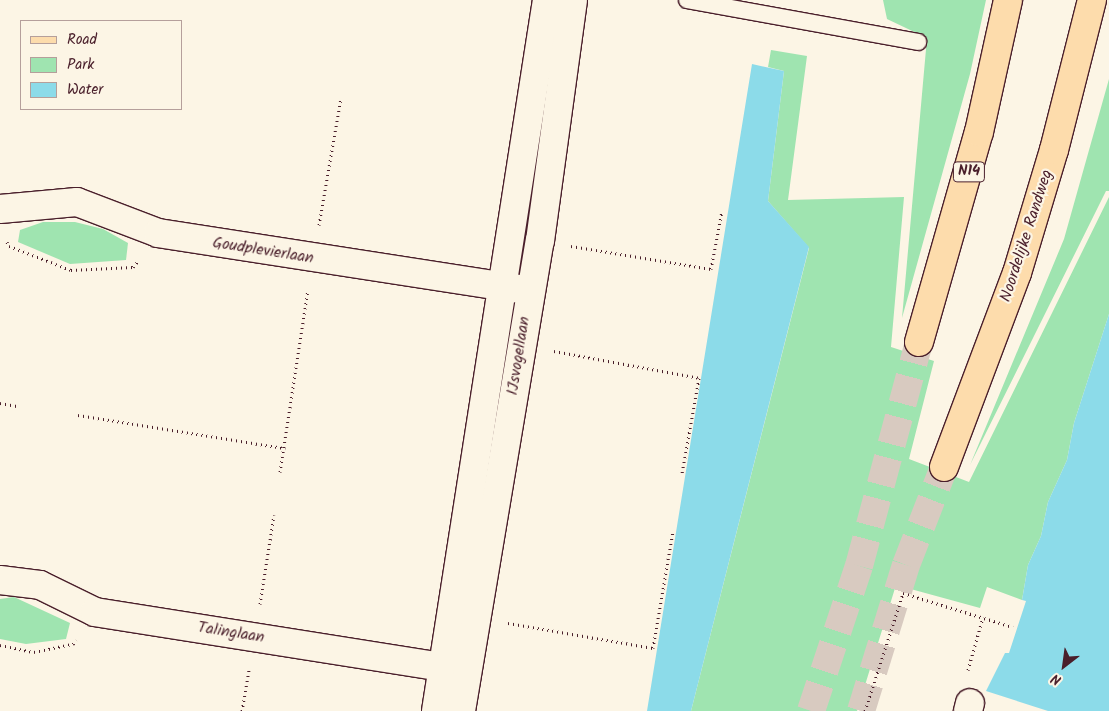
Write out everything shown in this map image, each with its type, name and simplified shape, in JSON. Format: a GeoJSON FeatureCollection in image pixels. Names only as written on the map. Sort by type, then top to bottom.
{"type":"FeatureCollection","features":[{"type":"Feature","properties":{"kind":"main road","name":"N14"},"geometry":{"type":"LineString","coordinates":[[919,342],[977,142],[1008,0]]}},
{"type":"Feature","properties":{"kind":"main road","name":"Noordelijke Randweg"},"geometry":{"type":"LineString","coordinates":[[944,467],[1017,273],[1054,150],[1092,0]]}},
{"type":"Feature","properties":{"kind":"street","name":"IJsvogellaan"},"geometry":{"type":"LineString","coordinates":[[460,711],[455,669],[500,286],[547,0]]}},
{"type":"Feature","properties":{"kind":"street","name":"IJsvogellaan"},"geometry":{"type":"LineString","coordinates":[[436,711],[478,617],[520,344],[540,241],[573,0]]}},
{"type":"Feature","properties":{"kind":"street","name":"Goudplevierlaan"},"geometry":{"type":"LineString","coordinates":[[0,209],[77,202],[158,233],[530,290]]}},
{"type":"Feature","properties":{"kind":"street","name":"Talinglaan"},"geometry":{"type":"LineString","coordinates":[[0,580],[40,585],[95,612],[455,669]]}},
{"type":"Feature","properties":{"kind":"lane"},"geometry":{"type":"LineString","coordinates":[[687,0],[918,42]]}},
{"type":"Feature","properties":{"kind":"path"},"geometry":{"type":"LineString","coordinates":[[540,241],[711,269],[722,211]]}},
{"type":"Feature","properties":{"kind":"path"},"geometry":{"type":"LineString","coordinates":[[6,240],[9,246],[71,270],[133,267],[158,233]]}},
{"type":"Feature","properties":{"kind":"path"},"geometry":{"type":"LineString","coordinates":[[520,344],[699,378],[682,473]]}},
{"type":"Feature","properties":{"kind":"path"},"geometry":{"type":"LineString","coordinates":[[0,403],[17,406]]}},
{"type":"Feature","properties":{"kind":"path"},"geometry":{"type":"LineString","coordinates":[[78,414],[285,448]]}},
{"type":"Feature","properties":{"kind":"path"},"geometry":{"type":"LineString","coordinates":[[478,617],[653,648],[674,531]]}},
{"type":"Feature","properties":{"kind":"path"},"geometry":{"type":"LineString","coordinates":[[865,711],[903,593],[983,616],[1013,627]]}},
{"type":"Feature","properties":{"kind":"path"},"geometry":{"type":"LineString","coordinates":[[0,645],[34,652],[73,644],[95,612]]}},
{"type":"Feature","properties":{"kind":"path"},"geometry":{"type":"LineString","coordinates":[[969,707],[962,690],[983,616]]}},
{"type":"Feature","properties":{"kind":"green space"},"geometry":{"type":"Polygon","coordinates":[[[883,0],[986,0],[970,74],[902,318],[927,38],[887,19],[883,0]]]}},
{"type":"Feature","properties":{"kind":"green space"},"geometry":{"type":"Polygon","coordinates":[[[771,50],[807,56],[788,200],[904,197],[891,347],[934,361],[909,459],[969,482],[1109,197],[1109,314],[1074,423],[1067,460],[1048,502],[1041,536],[1028,565],[1022,600],[987,587],[980,608],[896,585],[857,711],[691,711],[809,248],[768,201],[784,71],[768,67],[771,50]]]}},
{"type":"Feature","properties":{"kind":"green space"},"geometry":{"type":"Polygon","coordinates":[[[1109,79],[1109,191],[1106,191],[970,465],[1064,239],[1109,79]]]}},
{"type":"Feature","properties":{"kind":"green space"},"geometry":{"type":"Polygon","coordinates":[[[43,222],[75,222],[103,229],[128,243],[126,260],[70,264],[18,242],[20,230],[43,222]]]}},
{"type":"Feature","properties":{"kind":"green space"},"geometry":{"type":"Polygon","coordinates":[[[14,597],[70,623],[66,639],[26,644],[0,639],[0,599],[14,597]]]}},
{"type":"Feature","properties":{"kind":"water"},"geometry":{"type":"Polygon","coordinates":[[[752,64],[784,71],[768,201],[809,247],[691,711],[647,711],[752,64]]]}},
{"type":"Feature","properties":{"kind":"water"},"geometry":{"type":"Polygon","coordinates":[[[1109,314],[1109,711],[1048,711],[986,691],[1005,653],[1009,653],[1026,601],[1022,600],[1028,565],[1041,536],[1048,502],[1067,460],[1074,423],[1109,314]]]}},
{"type":"Feature","properties":{"kind":"tunnel"},"geometry":{"type":"LineString","coordinates":[[811,711],[859,566],[919,342]]}},
{"type":"Feature","properties":{"kind":"tunnel"},"geometry":{"type":"LineString","coordinates":[[861,711],[906,565],[944,467]]}}]}
